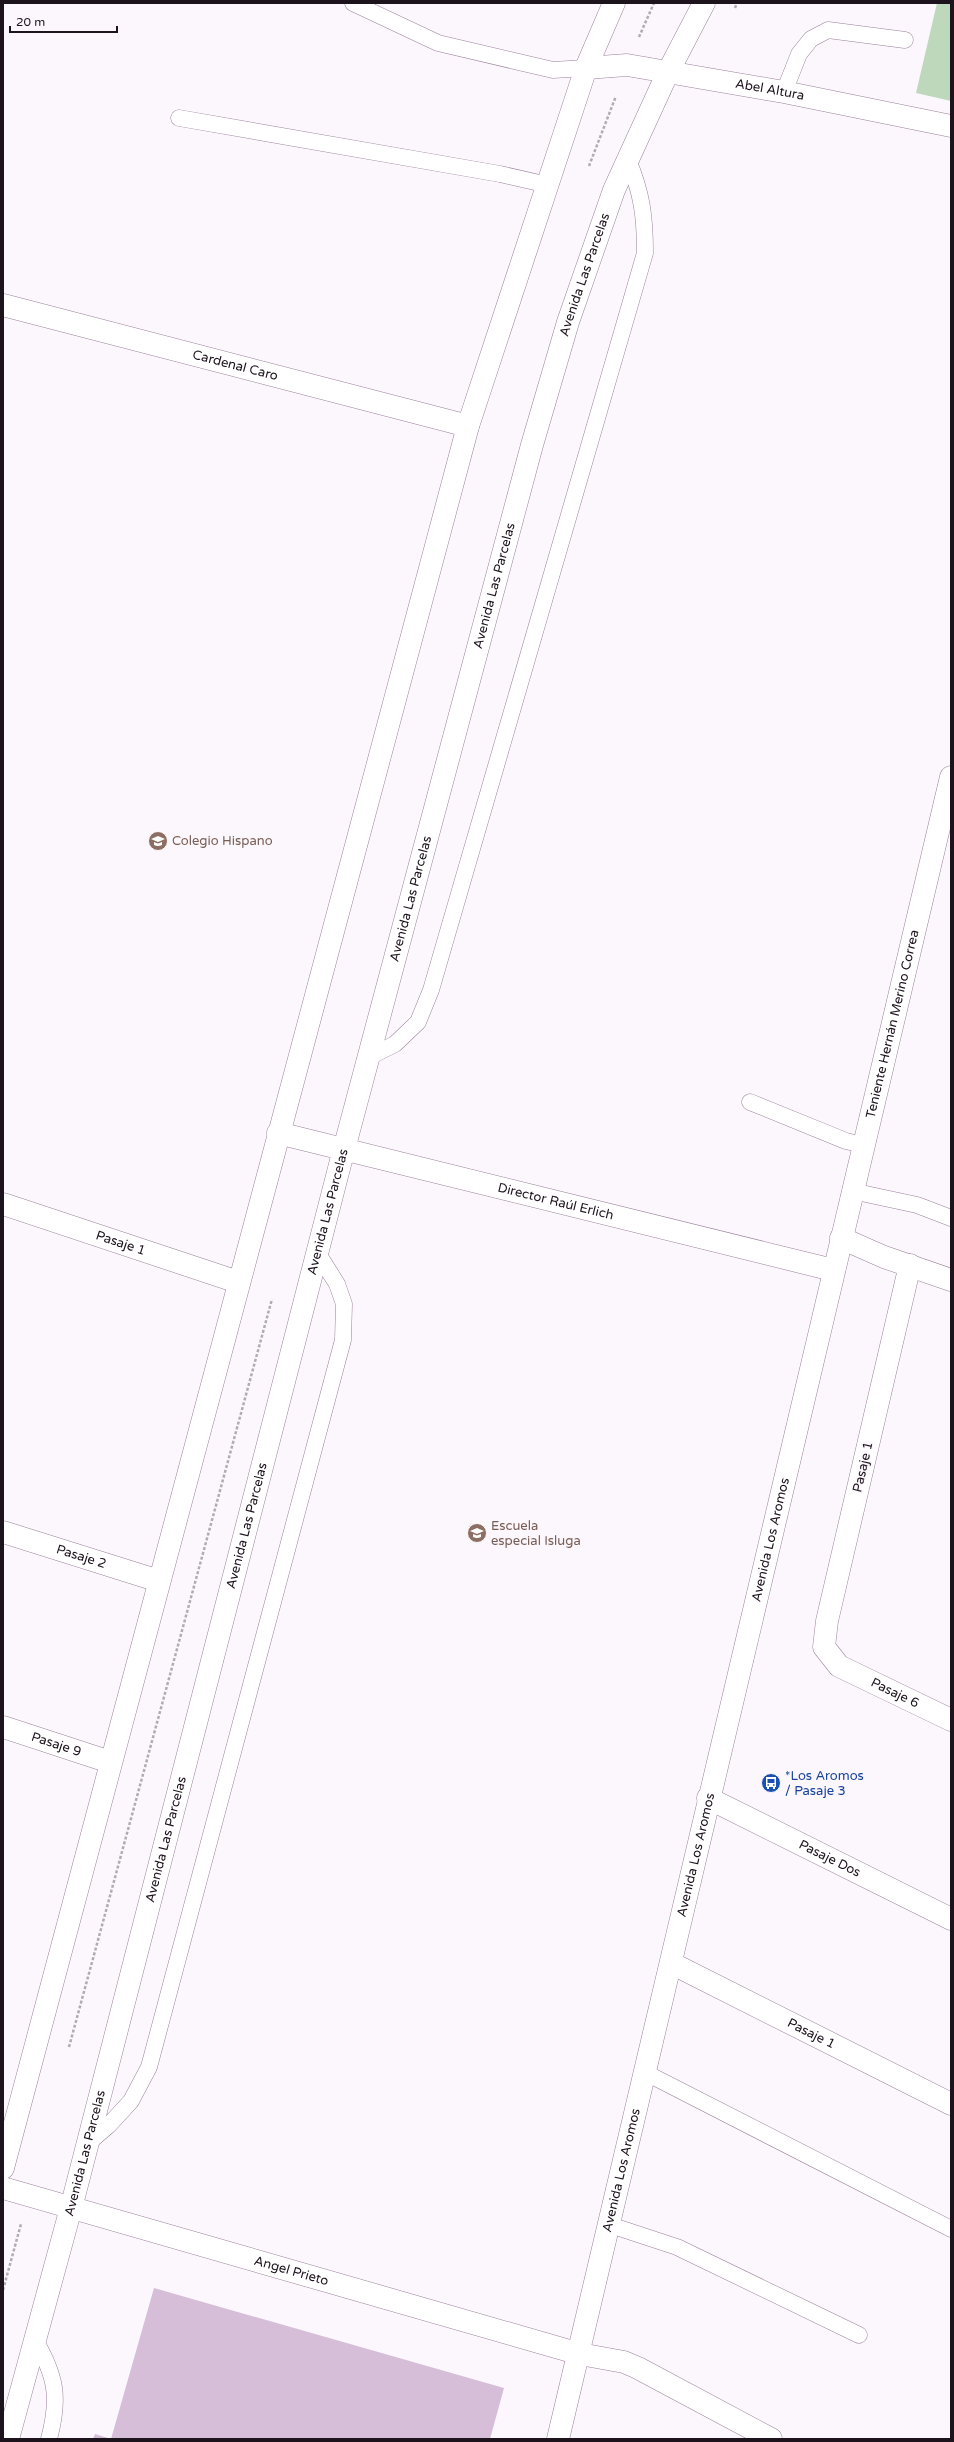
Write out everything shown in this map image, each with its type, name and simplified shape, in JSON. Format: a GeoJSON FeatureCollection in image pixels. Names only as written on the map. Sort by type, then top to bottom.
{"type":"FeatureCollection","features":[{"type":"Feature","properties":{"kind":"street"},"geometry":{"type":"LineString","coordinates":[[3,2168],[238,1282],[468,426],[586,68],[614,3]]}},
{"type":"Feature","properties":{"kind":"street","name":"Avenida Las Parcelas"},"geometry":{"type":"LineString","coordinates":[[8,2439],[71,2208],[344,1149],[532,445],[568,322],[614,190],[668,72],[704,3]]}},
{"type":"Feature","properties":{"kind":"street","name":"Abel Altura"},"geometry":{"type":"LineString","coordinates":[[586,68],[627,65],[784,92],[951,126]]}},
{"type":"Feature","properties":{"kind":"street","name":"Cardenal Caro"},"geometry":{"type":"LineString","coordinates":[[3,305],[468,426]]}},
{"type":"Feature","properties":{"kind":"street","name":"Teniente Hernán Merino Correa"},"geometry":{"type":"LineString","coordinates":[[833,1270],[951,776]]}},
{"type":"Feature","properties":{"kind":"street","name":"Director Raúl Erlich"},"geometry":{"type":"LineString","coordinates":[[278,1133],[833,1270]]}},
{"type":"Feature","properties":{"kind":"street","name":"Pasaje 1"},"geometry":{"type":"LineString","coordinates":[[3,1204],[238,1282]]}},
{"type":"Feature","properties":{"kind":"street"},"geometry":{"type":"LineString","coordinates":[[841,1238],[884,1257],[910,1264],[951,1280]]}},
{"type":"Feature","properties":{"kind":"street","name":"Pasaje 1"},"geometry":{"type":"LineString","coordinates":[[839,1666],[824,1647],[827,1621],[910,1264]]}},
{"type":"Feature","properties":{"kind":"street","name":"Avenida Los Aromos"},"geometry":{"type":"LineString","coordinates":[[558,2439],[580,2354],[646,2073],[708,1798],[833,1270]]}},
{"type":"Feature","properties":{"kind":"street","name":"Pasaje 2"},"geometry":{"type":"LineString","coordinates":[[3,1532],[159,1581]]}},
{"type":"Feature","properties":{"kind":"street","name":"Pasaje 6"},"geometry":{"type":"LineString","coordinates":[[839,1666],[951,1720]]}},
{"type":"Feature","properties":{"kind":"street","name":"Pasaje 9"},"geometry":{"type":"LineString","coordinates":[[3,1727],[110,1762]]}},
{"type":"Feature","properties":{"kind":"street","name":"Pasaje Dos"},"geometry":{"type":"LineString","coordinates":[[708,1798],[951,1919]]}},
{"type":"Feature","properties":{"kind":"street","name":"Pasaje 1"},"geometry":{"type":"LineString","coordinates":[[671,1963],[951,2104]]}},
{"type":"Feature","properties":{"kind":"street","name":"Angel Prieto"},"geometry":{"type":"LineString","coordinates":[[3,2188],[580,2354],[631,2365],[771,2439]]}},
{"type":"Feature","properties":{"kind":"lane"},"geometry":{"type":"LineString","coordinates":[[353,3],[438,43],[553,70],[586,68]]}},
{"type":"Feature","properties":{"kind":"lane"},"geometry":{"type":"LineString","coordinates":[[784,92],[799,54],[811,39],[828,30],[904,40]]}},
{"type":"Feature","properties":{"kind":"lane"},"geometry":{"type":"LineString","coordinates":[[179,118],[500,174],[548,185]]}},
{"type":"Feature","properties":{"kind":"lane"},"geometry":{"type":"LineString","coordinates":[[369,1057],[395,1044],[418,1022],[431,990],[645,253],[645,217],[639,187],[628,160]]}},
{"type":"Feature","properties":{"kind":"lane"},"geometry":{"type":"LineString","coordinates":[[750,1102],[846,1141],[863,1145]]}},
{"type":"Feature","properties":{"kind":"lane"},"geometry":{"type":"LineString","coordinates":[[852,1191],[917,1205],[951,1218]]}},
{"type":"Feature","properties":{"kind":"lane"},"geometry":{"type":"LineString","coordinates":[[87,2144],[109,2125],[131,2100],[149,2067],[343,1340],[344,1304],[337,1284],[317,1252]]}},
{"type":"Feature","properties":{"kind":"lane"},"geometry":{"type":"LineString","coordinates":[[646,2073],[951,2229]]}},
{"type":"Feature","properties":{"kind":"lane"},"geometry":{"type":"LineString","coordinates":[[610,2225],[677,2247],[859,2335]]}},
{"type":"Feature","properties":{"kind":"lane"},"geometry":{"type":"LineString","coordinates":[[35,2340],[49,2364],[54,2385],[54,2420],[49,2439]]}},
{"type":"Feature","properties":{"kind":"green space"},"geometry":{"type":"Polygon","coordinates":[[[937,3],[951,3],[951,101],[916,93],[937,3]]]}},
{"type":"Feature","properties":{"kind":"building"},"geometry":{"type":"Polygon","coordinates":[[[154,2288],[504,2388],[490,2439],[111,2439],[154,2288]]]}},
{"type":"Feature","properties":{"kind":"building"},"geometry":{"type":"Polygon","coordinates":[[[95,2434],[111,2439],[93,2439],[95,2434]]]}},
{"type":"Feature","properties":{"kind":"place","name":"Colegio Hispano"},"geometry":{"type":"Point","coordinates":[158,841]}},
{"type":"Feature","properties":{"kind":"place","name":"Escuela especial Isluga"},"geometry":{"type":"Point","coordinates":[477,1533]}},
{"type":"Feature","properties":{"kind":"place","name":"*Los Aromos / Pasaje 3"},"geometry":{"type":"Point","coordinates":[771,1783]}}]}
